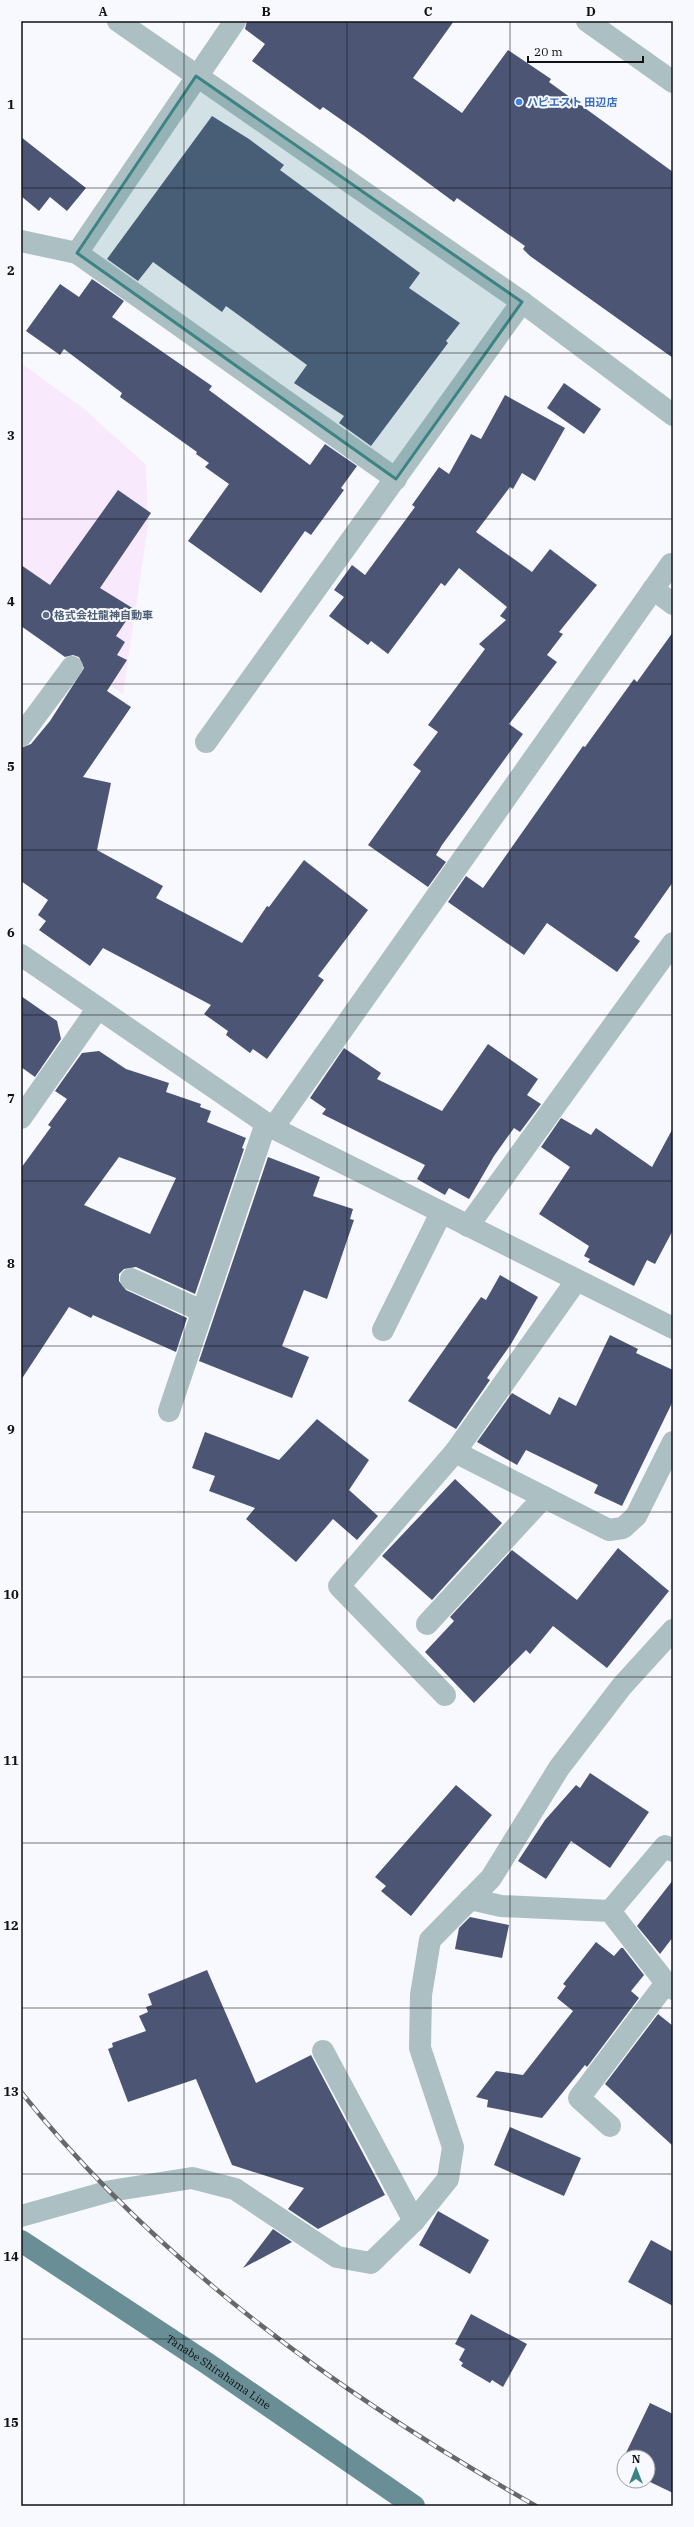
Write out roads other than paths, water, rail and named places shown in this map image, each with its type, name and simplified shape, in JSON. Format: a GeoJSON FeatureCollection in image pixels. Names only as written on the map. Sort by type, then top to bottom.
{"type":"FeatureCollection","features":[{"type":"Feature","properties":{"kind":"main road","name":"Tanabe Shirahama Line"},"geometry":{"type":"LineString","coordinates":[[21,2241],[208,2364],[414,2506]]}},
{"type":"Feature","properties":{"kind":"street"},"geometry":{"type":"LineString","coordinates":[[118,21],[522,302],[673,415]]}},
{"type":"Feature","properties":{"kind":"street"},"geometry":{"type":"LineString","coordinates":[[76,253],[196,76],[236,21]]}},
{"type":"Feature","properties":{"kind":"street"},"geometry":{"type":"LineString","coordinates":[[587,21],[673,82]]}},
{"type":"Feature","properties":{"kind":"street"},"geometry":{"type":"LineString","coordinates":[[21,241],[76,253],[396,479]]}},
{"type":"Feature","properties":{"kind":"street"},"geometry":{"type":"LineString","coordinates":[[206,742],[522,302]]}},
{"type":"Feature","properties":{"kind":"street"},"geometry":{"type":"LineString","coordinates":[[169,1411],[202,1311],[270,1126],[672,564]]}},
{"type":"Feature","properties":{"kind":"street"},"geometry":{"type":"LineString","coordinates":[[653,589],[673,604]]}},
{"type":"Feature","properties":{"kind":"street"},"geometry":{"type":"LineString","coordinates":[[21,736],[72,667]]}},
{"type":"Feature","properties":{"kind":"street"},"geometry":{"type":"LineString","coordinates":[[468,1226],[673,944]]}},
{"type":"Feature","properties":{"kind":"street"},"geometry":{"type":"LineString","coordinates":[[21,955],[270,1126],[576,1281],[670,1322]]}},
{"type":"Feature","properties":{"kind":"street"},"geometry":{"type":"LineString","coordinates":[[21,1118],[98,1008]]}},
{"type":"Feature","properties":{"kind":"street"},"geometry":{"type":"LineString","coordinates":[[383,1330],[440,1213]]}},
{"type":"Feature","properties":{"kind":"street"},"geometry":{"type":"LineString","coordinates":[[131,1279],[202,1311]]}},
{"type":"Feature","properties":{"kind":"street"},"geometry":{"type":"LineString","coordinates":[[445,1695],[339,1586],[455,1452],[576,1281]]}},
{"type":"Feature","properties":{"kind":"street"},"geometry":{"type":"LineString","coordinates":[[455,1452],[609,1530],[623,1528],[636,1516],[673,1442]]}},
{"type":"Feature","properties":{"kind":"street"},"geometry":{"type":"LineString","coordinates":[[427,1624],[544,1497]]}},
{"type":"Feature","properties":{"kind":"street"},"geometry":{"type":"LineString","coordinates":[[21,2216],[110,2191],[192,2178],[235,2189],[337,2257],[371,2263],[414,2221],[448,2179],[453,2147],[420,2048],[421,1995],[430,1940],[490,1878],[559,1768],[622,1686],[673,1630]]}},
{"type":"Feature","properties":{"kind":"street"},"geometry":{"type":"LineString","coordinates":[[610,1911],[665,1846],[673,1851]]}},
{"type":"Feature","properties":{"kind":"street"},"geometry":{"type":"LineString","coordinates":[[470,1899],[501,1906],[610,1911],[669,1986],[579,2098],[610,2126]]}},
{"type":"Feature","properties":{"kind":"street"},"geometry":{"type":"LineString","coordinates":[[323,2051],[414,2221]]}},
{"type":"Feature","properties":{"kind":"railway"},"geometry":{"type":"LineString","coordinates":[[21,2092],[75,2155],[133,2215],[194,2271],[325,2373],[394,2420],[464,2464],[536,2506]]}},
{"type":"Feature","properties":{"kind":"place","name":"ハピエスト 田辺店"},"geometry":{"type":"Point","coordinates":[519,102]}},
{"type":"Feature","properties":{"kind":"place","name":"格式会社龍神自動車"},"geometry":{"type":"Point","coordinates":[46,615]}}]}
